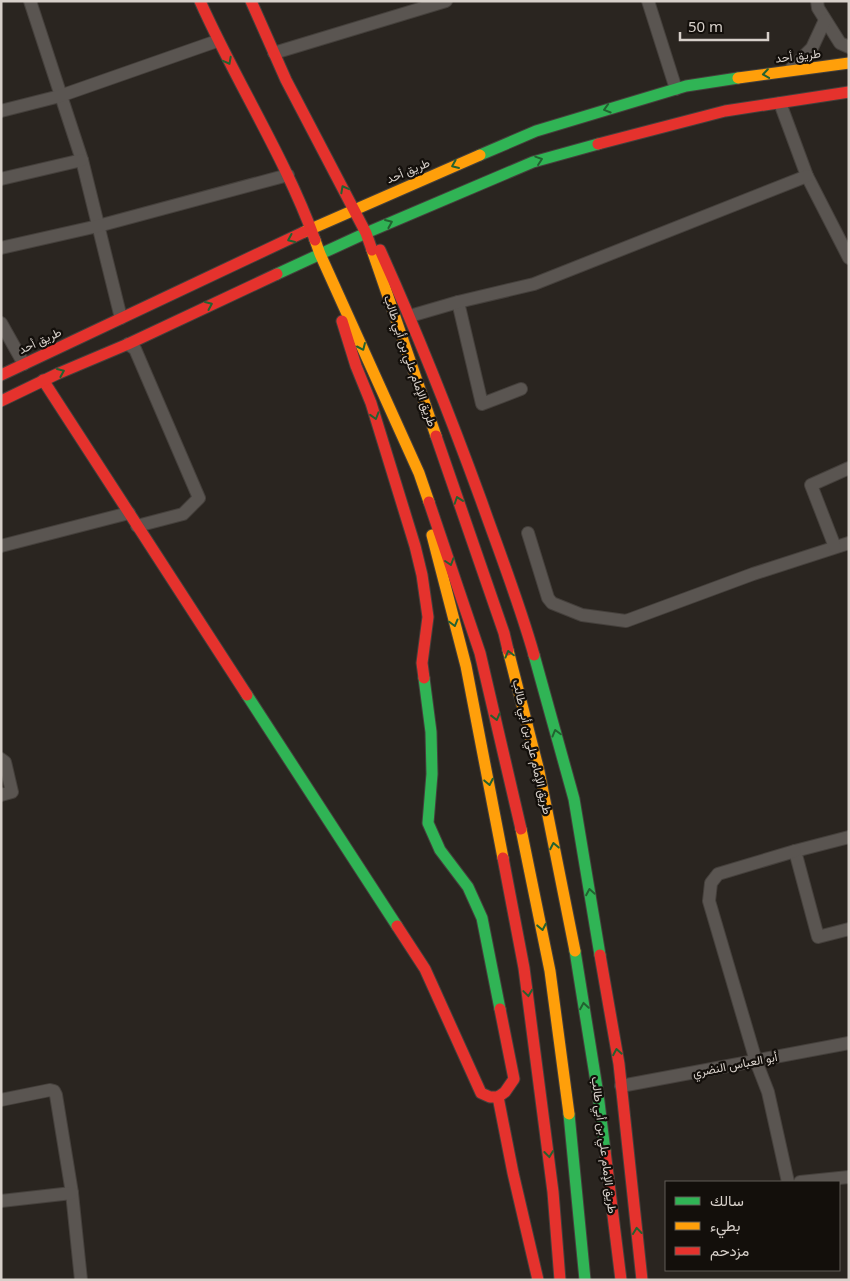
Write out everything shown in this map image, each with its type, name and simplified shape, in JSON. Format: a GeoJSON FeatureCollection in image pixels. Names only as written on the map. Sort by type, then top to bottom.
{"type":"FeatureCollection","features":[{"type":"Feature","properties":{"kind":"main road"},"geometry":{"type":"LineString","coordinates":[[200,1],[217,41],[288,175],[313,229],[356,366],[369,395],[415,546],[422,575],[428,617],[422,663],[431,732],[432,774],[428,824],[440,850],[468,887],[482,918],[514,1079]]}},
{"type":"Feature","properties":{"kind":"main road"},"geometry":{"type":"LineString","coordinates":[[251,1],[286,80],[366,233],[380,251],[410,316],[453,424],[532,643],[574,799],[619,1064],[642,1280]]}},
{"type":"Feature","properties":{"kind":"main road","name":"طريق أحد"},"geometry":{"type":"LineString","coordinates":[[1,375],[235,263],[354,209],[536,131],[686,86],[849,63]]}},
{"type":"Feature","properties":{"kind":"main road"},"geometry":{"type":"LineString","coordinates":[[1,401],[43,380],[128,344],[366,233],[533,162],[643,131],[725,111],[849,92]]}},
{"type":"Feature","properties":{"kind":"main road","name":"طريق الإمام علي بن أبي طالب"},"geometry":{"type":"LineString","coordinates":[[366,233],[504,633],[539,771],[577,963],[595,1075],[620,1280]]}},
{"type":"Feature","properties":{"kind":"main road"},"geometry":{"type":"LineString","coordinates":[[320,254],[419,473],[480,653],[528,858],[552,980],[567,1096],[585,1280]]}},
{"type":"Feature","properties":{"kind":"main road"},"geometry":{"type":"LineString","coordinates":[[43,380],[425,969],[481,1093],[490,1097],[498,1097],[504,1092],[523,1066],[537,1058]]}},
{"type":"Feature","properties":{"kind":"main road"},"geometry":{"type":"LineString","coordinates":[[419,473],[434,548],[466,666],[524,968],[553,1192],[560,1280]]}},
{"type":"Feature","properties":{"kind":"main road"},"geometry":{"type":"LineString","coordinates":[[498,1097],[515,1182],[538,1280]]}},
{"type":"Feature","properties":{"kind":"street"},"geometry":{"type":"LineString","coordinates":[[30,1],[82,160],[121,318]]}},
{"type":"Feature","properties":{"kind":"street"},"geometry":{"type":"LineString","coordinates":[[274,53],[446,1]]}},
{"type":"Feature","properties":{"kind":"street"},"geometry":{"type":"LineString","coordinates":[[648,1],[676,89]]}},
{"type":"Feature","properties":{"kind":"street"},"geometry":{"type":"LineString","coordinates":[[817,1],[818,8],[840,43],[849,47]]}},
{"type":"Feature","properties":{"kind":"street"},"geometry":{"type":"LineString","coordinates":[[789,71],[812,48],[825,20]]}},
{"type":"Feature","properties":{"kind":"street"},"geometry":{"type":"LineString","coordinates":[[1,111],[60,96],[217,41]]}},
{"type":"Feature","properties":{"kind":"street"},"geometry":{"type":"LineString","coordinates":[[780,102],[807,176],[849,258]]}},
{"type":"Feature","properties":{"kind":"street"},"geometry":{"type":"LineString","coordinates":[[1,179],[82,160]]}},
{"type":"Feature","properties":{"kind":"street"},"geometry":{"type":"LineString","coordinates":[[1,248],[98,226],[288,175]]}},
{"type":"Feature","properties":{"kind":"street"},"geometry":{"type":"LineString","coordinates":[[410,316],[458,302],[534,284],[807,176]]}},
{"type":"Feature","properties":{"kind":"street"},"geometry":{"type":"LineString","coordinates":[[458,302],[482,404],[522,389]]}},
{"type":"Feature","properties":{"kind":"street"},"geometry":{"type":"LineString","coordinates":[[1,323],[24,364]]}},
{"type":"Feature","properties":{"kind":"street"},"geometry":{"type":"LineString","coordinates":[[128,344],[135,349],[199,498],[183,514],[137,526]]}},
{"type":"Feature","properties":{"kind":"street"},"geometry":{"type":"LineString","coordinates":[[836,547],[811,485],[849,468]]}},
{"type":"Feature","properties":{"kind":"street"},"geometry":{"type":"LineString","coordinates":[[1,546],[129,513]]}},
{"type":"Feature","properties":{"kind":"street"},"geometry":{"type":"LineString","coordinates":[[528,532],[548,598],[552,603],[582,615],[626,621],[753,574],[849,543]]}},
{"type":"Feature","properties":{"kind":"street"},"geometry":{"type":"LineString","coordinates":[[1,759],[5,762],[12,792],[1,795]]}},
{"type":"Feature","properties":{"kind":"street"},"geometry":{"type":"LineString","coordinates":[[788,1181],[768,1092],[756,1061],[709,901],[711,883],[718,874],[849,837]]}},
{"type":"Feature","properties":{"kind":"street"},"geometry":{"type":"LineString","coordinates":[[795,851],[818,938],[849,929]]}},
{"type":"Feature","properties":{"kind":"street","name":"أبو العباس النضري"},"geometry":{"type":"LineString","coordinates":[[621,1086],[849,1043]]}},
{"type":"Feature","properties":{"kind":"street"},"geometry":{"type":"LineString","coordinates":[[1,1100],[50,1090],[54,1091],[72,1193],[82,1280]]}},
{"type":"Feature","properties":{"kind":"street"},"geometry":{"type":"LineString","coordinates":[[808,1181],[849,1176]]}},
{"type":"Feature","properties":{"kind":"street"},"geometry":{"type":"LineString","coordinates":[[1,1201],[72,1193]]}},
{"type":"Feature","properties":{"kind":"traffic: fast"},"geometry":{"type":"LineString","coordinates":[[480,155],[536,131],[686,86],[738,78]]}},
{"type":"Feature","properties":{"kind":"traffic: fast"},"geometry":{"type":"LineString","coordinates":[[277,274],[366,233],[533,162],[598,144]]}},
{"type":"Feature","properties":{"kind":"traffic: fast"},"geometry":{"type":"LineString","coordinates":[[534,655],[574,799],[600,955]]}},
{"type":"Feature","properties":{"kind":"traffic: fast"},"geometry":{"type":"LineString","coordinates":[[424,678],[431,732],[432,774],[428,823],[440,850],[468,887],[482,918],[500,1009]]}},
{"type":"Feature","properties":{"kind":"traffic: fast"},"geometry":{"type":"LineString","coordinates":[[247,695],[397,926]]}},
{"type":"Feature","properties":{"kind":"traffic: fast"},"geometry":{"type":"LineString","coordinates":[[575,951],[598,1094],[605,1151]]}},
{"type":"Feature","properties":{"kind":"traffic: fast"},"geometry":{"type":"LineString","coordinates":[[569,1114],[585,1280]]}},
{"type":"Feature","properties":{"kind":"traffic: slow"},"geometry":{"type":"LineString","coordinates":[[738,78],[849,63]]}},
{"type":"Feature","properties":{"kind":"traffic: slow"},"geometry":{"type":"LineString","coordinates":[[304,232],[480,155]]}},
{"type":"Feature","properties":{"kind":"traffic: slow"},"geometry":{"type":"LineString","coordinates":[[315,240],[419,473],[429,502]]}},
{"type":"Feature","properties":{"kind":"traffic: slow"},"geometry":{"type":"LineString","coordinates":[[372,250],[436,436]]}},
{"type":"Feature","properties":{"kind":"traffic: slow"},"geometry":{"type":"LineString","coordinates":[[432,535],[466,666],[503,858]]}},
{"type":"Feature","properties":{"kind":"traffic: slow"},"geometry":{"type":"LineString","coordinates":[[508,650],[539,771],[575,951]]}},
{"type":"Feature","properties":{"kind":"traffic: slow"},"geometry":{"type":"LineString","coordinates":[[521,829],[550,971],[569,1114]]}},
{"type":"Feature","properties":{"kind":"traffic: jam"},"geometry":{"type":"LineString","coordinates":[[200,1],[275,149],[315,240]]}},
{"type":"Feature","properties":{"kind":"traffic: jam"},"geometry":{"type":"LineString","coordinates":[[251,1],[286,80],[366,233],[372,250]]}},
{"type":"Feature","properties":{"kind":"traffic: jam"},"geometry":{"type":"LineString","coordinates":[[598,144],[725,111],[849,92]]}},
{"type":"Feature","properties":{"kind":"traffic: jam"},"geometry":{"type":"LineString","coordinates":[[1,375],[304,232]]}},
{"type":"Feature","properties":{"kind":"traffic: jam"},"geometry":{"type":"LineString","coordinates":[[380,250],[420,343],[481,500],[509,577],[534,655]]}},
{"type":"Feature","properties":{"kind":"traffic: jam"},"geometry":{"type":"LineString","coordinates":[[1,401],[277,274]]}},
{"type":"Feature","properties":{"kind":"traffic: jam"},"geometry":{"type":"LineString","coordinates":[[342,321],[356,366],[371,403],[415,546],[422,575],[428,617],[422,663],[424,678]]}},
{"type":"Feature","properties":{"kind":"traffic: jam"},"geometry":{"type":"LineString","coordinates":[[43,380],[247,695]]}},
{"type":"Feature","properties":{"kind":"traffic: jam"},"geometry":{"type":"LineString","coordinates":[[436,436],[504,633],[508,650]]}},
{"type":"Feature","properties":{"kind":"traffic: jam"},"geometry":{"type":"LineString","coordinates":[[429,502],[480,653],[521,829]]}},
{"type":"Feature","properties":{"kind":"traffic: jam"},"geometry":{"type":"LineString","coordinates":[[503,858],[524,968],[553,1192],[560,1280]]}},
{"type":"Feature","properties":{"kind":"traffic: jam"},"geometry":{"type":"LineString","coordinates":[[397,926],[425,969],[481,1093],[490,1097],[498,1097]]}},
{"type":"Feature","properties":{"kind":"traffic: jam"},"geometry":{"type":"LineString","coordinates":[[600,955],[619,1064],[642,1280]]}},
{"type":"Feature","properties":{"kind":"traffic: jam"},"geometry":{"type":"LineString","coordinates":[[498,1097],[505,1092],[514,1079],[500,1009]]}},
{"type":"Feature","properties":{"kind":"traffic: jam"},"geometry":{"type":"LineString","coordinates":[[498,1097],[513,1173],[538,1280]]}},
{"type":"Feature","properties":{"kind":"traffic: jam"},"geometry":{"type":"LineString","coordinates":[[605,1151],[621,1280]]}}]}
